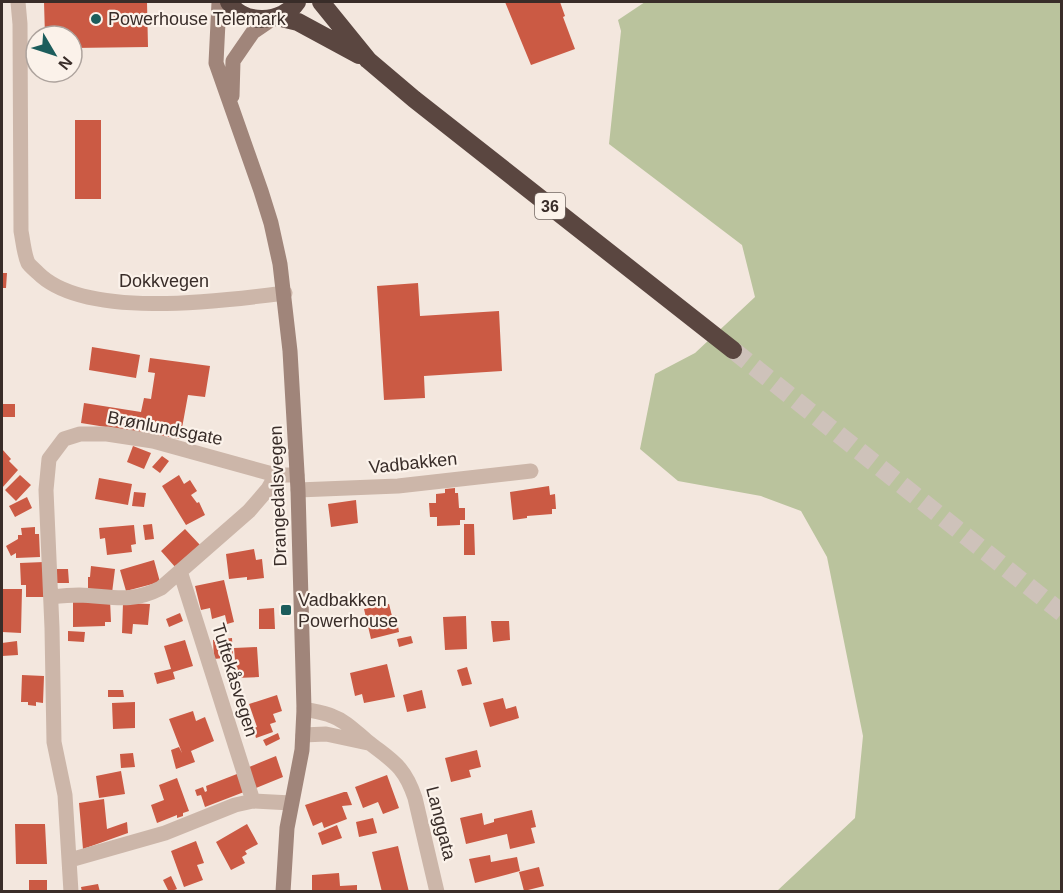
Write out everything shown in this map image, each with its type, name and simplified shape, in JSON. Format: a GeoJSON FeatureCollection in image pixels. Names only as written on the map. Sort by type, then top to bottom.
{"type":"FeatureCollection","features":[{"type":"Feature","properties":{"kind":"highway","name":"36"},"geometry":{"type":"LineString","coordinates":[[229,2],[250,18],[274,18],[298,22],[368,60]]}},
{"type":"Feature","properties":{"kind":"highway"},"geometry":{"type":"LineString","coordinates":[[274,18],[293,8],[297,2]]}},
{"type":"Feature","properties":{"kind":"highway","name":"36"},"geometry":{"type":"LineString","coordinates":[[321,2],[368,60],[414,99],[733,350]]}},
{"type":"Feature","properties":{"kind":"street","name":"Dokkvegen"},"geometry":{"type":"LineString","coordinates":[[18,2],[21,231],[28,263],[47,282],[104,299],[155,304],[226,300],[285,293]]}},
{"type":"Feature","properties":{"kind":"street","name":"Drangedalsvegen"},"geometry":{"type":"LineString","coordinates":[[219,2],[216,63],[264,201],[276,244],[285,293],[290,351],[297,483],[304,710],[303,735],[285,849],[283,891]]}},
{"type":"Feature","properties":{"kind":"street","name":"Drangedalsvegen"},"geometry":{"type":"LineString","coordinates":[[231,105],[233,60],[253,32],[274,18]]}},
{"type":"Feature","properties":{"kind":"street","name":"Brønlundsgate"},"geometry":{"type":"LineString","coordinates":[[70,891],[65,795],[54,742],[46,490],[49,459],[64,439],[80,434],[107,434],[153,441],[276,475],[297,483]]}},
{"type":"Feature","properties":{"kind":"street","name":"Vadbakken"},"geometry":{"type":"LineString","coordinates":[[297,483],[398,486],[531,471]]}},
{"type":"Feature","properties":{"kind":"street"},"geometry":{"type":"LineString","coordinates":[[51,597],[77,595],[128,599],[161,588],[249,511],[268,489],[276,475]]}},
{"type":"Feature","properties":{"kind":"street","name":"Tuftekåsvegen"},"geometry":{"type":"LineString","coordinates":[[180,571],[253,801]]}},
{"type":"Feature","properties":{"kind":"street","name":"Langgata"},"geometry":{"type":"LineString","coordinates":[[304,710],[332,716],[345,723],[388,755],[401,769],[410,782],[421,818],[438,891]]}},
{"type":"Feature","properties":{"kind":"street","name":"Langgata"},"geometry":{"type":"LineString","coordinates":[[303,735],[326,734],[371,744]]}},
{"type":"Feature","properties":{"kind":"street"},"geometry":{"type":"LineString","coordinates":[[70,860],[165,833],[253,801],[291,803]]}},
{"type":"Feature","properties":{"kind":"green space"},"geometry":{"type":"Polygon","coordinates":[[[645,2],[1061,2],[1061,891],[777,891],[855,818],[863,736],[827,557],[801,511],[761,496],[678,481],[640,449],[655,374],[695,353],[755,297],[742,245],[609,144],[621,31],[618,20],[645,2]]]}},
{"type":"Feature","properties":{"kind":"building","name":"Powerhouse Telemark"},"geometry":{"type":"Polygon","coordinates":[[[44,2],[147,2],[148,47],[84,48],[84,24],[45,24],[44,2]]]}},
{"type":"Feature","properties":{"kind":"building"},"geometry":{"type":"Polygon","coordinates":[[[505,2],[560,2],[575,49],[531,65],[505,2]]]}},
{"type":"Feature","properties":{"kind":"building"},"geometry":{"type":"Polygon","coordinates":[[[75,120],[101,120],[101,199],[75,199],[75,120]]]}},
{"type":"Feature","properties":{"kind":"building"},"geometry":{"type":"Polygon","coordinates":[[[2,273],[7,273],[6,288],[2,288],[2,273]]]}},
{"type":"Feature","properties":{"kind":"building"},"geometry":{"type":"Polygon","coordinates":[[[418,283],[420,316],[499,311],[502,371],[424,376],[425,398],[384,400],[377,286],[418,283]]]}},
{"type":"Feature","properties":{"kind":"building"},"geometry":{"type":"Polygon","coordinates":[[[92,347],[140,355],[136,378],[89,370],[92,347]]]}},
{"type":"Feature","properties":{"kind":"building"},"geometry":{"type":"Polygon","coordinates":[[[150,358],[210,366],[205,397],[188,395],[180,439],[81,423],[84,403],[141,412],[144,398],[151,399],[155,373],[148,372],[150,358]]]}},
{"type":"Feature","properties":{"kind":"building"},"geometry":{"type":"Polygon","coordinates":[[[2,404],[15,404],[15,417],[2,417],[2,404]]]}},
{"type":"Feature","properties":{"kind":"building"},"geometry":{"type":"Polygon","coordinates":[[[133,446],[151,453],[144,469],[127,462],[133,446]]]}},
{"type":"Feature","properties":{"kind":"building"},"geometry":{"type":"Polygon","coordinates":[[[2,449],[18,470],[2,488],[2,449]]]}},
{"type":"Feature","properties":{"kind":"building"},"geometry":{"type":"Polygon","coordinates":[[[162,456],[169,461],[160,473],[152,467],[162,456]]]}},
{"type":"Feature","properties":{"kind":"building"},"geometry":{"type":"Polygon","coordinates":[[[20,475],[31,485],[16,501],[5,490],[20,475]]]}},
{"type":"Feature","properties":{"kind":"building"},"geometry":{"type":"Polygon","coordinates":[[[179,475],[184,484],[190,480],[197,491],[191,495],[197,503],[199,502],[205,515],[186,525],[162,486],[179,475]]]}},
{"type":"Feature","properties":{"kind":"building"},"geometry":{"type":"Polygon","coordinates":[[[99,478],[132,484],[128,505],[95,499],[99,478]]]}},
{"type":"Feature","properties":{"kind":"building"},"geometry":{"type":"Polygon","coordinates":[[[549,486],[550,495],[555,494],[556,509],[552,509],[552,514],[527,516],[527,518],[513,520],[510,492],[549,486]]]}},
{"type":"Feature","properties":{"kind":"building"},"geometry":{"type":"Polygon","coordinates":[[[455,488],[455,493],[458,493],[459,508],[465,508],[465,520],[460,520],[460,525],[437,526],[437,517],[430,517],[429,503],[436,503],[436,494],[445,493],[445,489],[455,488]]]}},
{"type":"Feature","properties":{"kind":"building"},"geometry":{"type":"Polygon","coordinates":[[[134,492],[146,493],[144,507],[132,506],[134,492]]]}},
{"type":"Feature","properties":{"kind":"building"},"geometry":{"type":"Polygon","coordinates":[[[27,497],[32,508],[15,517],[9,506],[27,497]]]}},
{"type":"Feature","properties":{"kind":"building"},"geometry":{"type":"Polygon","coordinates":[[[356,500],[358,523],[331,527],[328,504],[356,500]]]}},
{"type":"Feature","properties":{"kind":"building"},"geometry":{"type":"Polygon","coordinates":[[[152,524],[154,539],[145,540],[143,525],[152,524]]]}},
{"type":"Feature","properties":{"kind":"building"},"geometry":{"type":"Polygon","coordinates":[[[464,524],[474,524],[475,555],[464,555],[464,524]]]}},
{"type":"Feature","properties":{"kind":"building"},"geometry":{"type":"Polygon","coordinates":[[[134,525],[136,544],[131,545],[132,552],[107,555],[105,538],[100,539],[99,528],[134,525]]]}},
{"type":"Feature","properties":{"kind":"building"},"geometry":{"type":"Polygon","coordinates":[[[35,527],[35,534],[39,534],[40,557],[16,558],[16,553],[11,556],[6,546],[18,539],[18,535],[22,535],[21,528],[35,527]]]}},
{"type":"Feature","properties":{"kind":"building"},"geometry":{"type":"Polygon","coordinates":[[[185,529],[201,546],[176,568],[161,551],[185,529]]]}},
{"type":"Feature","properties":{"kind":"building"},"geometry":{"type":"Polygon","coordinates":[[[254,549],[256,560],[262,559],[264,578],[229,579],[226,554],[254,549]]]}},
{"type":"Feature","properties":{"kind":"building"},"geometry":{"type":"Polygon","coordinates":[[[154,560],[160,582],[126,591],[120,570],[154,560]]]}},
{"type":"Feature","properties":{"kind":"building"},"geometry":{"type":"Polygon","coordinates":[[[44,562],[45,597],[26,597],[26,585],[21,585],[20,563],[44,562]]]}},
{"type":"Feature","properties":{"kind":"building"},"geometry":{"type":"Polygon","coordinates":[[[91,566],[115,569],[112,593],[88,590],[91,566]]]}},
{"type":"Feature","properties":{"kind":"building"},"geometry":{"type":"Polygon","coordinates":[[[57,569],[68,569],[69,583],[57,583],[57,569]]]}},
{"type":"Feature","properties":{"kind":"building"},"geometry":{"type":"Polygon","coordinates":[[[224,580],[234,622],[227,624],[225,615],[212,619],[210,608],[201,610],[195,586],[224,580]]]}},
{"type":"Feature","properties":{"kind":"building"},"geometry":{"type":"Polygon","coordinates":[[[2,589],[22,589],[21,633],[2,632],[2,589]]]}},
{"type":"Feature","properties":{"kind":"building"},"geometry":{"type":"Polygon","coordinates":[[[110,600],[111,622],[105,622],[105,626],[73,627],[73,601],[110,600]]]}},
{"type":"Feature","properties":{"kind":"building"},"geometry":{"type":"Polygon","coordinates":[[[123,603],[150,604],[148,625],[133,624],[132,634],[122,633],[123,603]]]}},
{"type":"Feature","properties":{"kind":"building"},"geometry":{"type":"Polygon","coordinates":[[[389,604],[392,616],[396,615],[399,632],[371,639],[364,609],[389,604]]]}},
{"type":"Feature","properties":{"kind":"building"},"geometry":{"type":"Polygon","coordinates":[[[274,608],[275,629],[259,629],[259,609],[274,608]]]}},
{"type":"Feature","properties":{"kind":"building"},"geometry":{"type":"Polygon","coordinates":[[[180,613],[183,621],[169,627],[166,619],[180,613]]]}},
{"type":"Feature","properties":{"kind":"building"},"geometry":{"type":"Polygon","coordinates":[[[466,616],[467,649],[445,650],[443,617],[466,616]]]}},
{"type":"Feature","properties":{"kind":"building"},"geometry":{"type":"Polygon","coordinates":[[[491,621],[509,621],[510,640],[493,642],[491,621]]]}},
{"type":"Feature","properties":{"kind":"building"},"geometry":{"type":"Polygon","coordinates":[[[68,631],[85,632],[84,642],[68,641],[68,631]]]}},
{"type":"Feature","properties":{"kind":"building"},"geometry":{"type":"Polygon","coordinates":[[[411,636],[413,643],[399,647],[397,639],[411,636]]]}},
{"type":"Feature","properties":{"kind":"building"},"geometry":{"type":"Polygon","coordinates":[[[232,638],[233,657],[214,659],[213,640],[232,638]]]}},
{"type":"Feature","properties":{"kind":"building"},"geometry":{"type":"Polygon","coordinates":[[[185,640],[193,666],[173,672],[175,679],[157,684],[154,673],[171,669],[164,646],[185,640]]]}},
{"type":"Feature","properties":{"kind":"building"},"geometry":{"type":"Polygon","coordinates":[[[17,641],[18,655],[2,656],[2,643],[17,641]]]}},
{"type":"Feature","properties":{"kind":"building"},"geometry":{"type":"Polygon","coordinates":[[[257,647],[259,677],[236,678],[232,660],[235,660],[234,648],[257,647]]]}},
{"type":"Feature","properties":{"kind":"building"},"geometry":{"type":"Polygon","coordinates":[[[387,664],[395,697],[364,703],[362,694],[355,696],[350,673],[387,664]]]}},
{"type":"Feature","properties":{"kind":"building"},"geometry":{"type":"Polygon","coordinates":[[[467,667],[472,684],[462,686],[457,670],[467,667]]]}},
{"type":"Feature","properties":{"kind":"building"},"geometry":{"type":"Polygon","coordinates":[[[22,675],[44,676],[43,703],[36,702],[36,706],[28,705],[28,702],[21,702],[22,675]]]}},
{"type":"Feature","properties":{"kind":"building"},"geometry":{"type":"Polygon","coordinates":[[[108,690],[123,690],[124,697],[108,697],[108,690]]]}},
{"type":"Feature","properties":{"kind":"building"},"geometry":{"type":"Polygon","coordinates":[[[422,690],[426,708],[407,712],[403,695],[422,690]]]}},
{"type":"Feature","properties":{"kind":"building"},"geometry":{"type":"Polygon","coordinates":[[[277,695],[282,711],[273,714],[276,722],[270,724],[273,732],[256,738],[253,728],[257,727],[249,704],[277,695]]]}},
{"type":"Feature","properties":{"kind":"building"},"geometry":{"type":"Polygon","coordinates":[[[503,698],[506,709],[516,706],[519,718],[490,727],[483,703],[503,698]]]}},
{"type":"Feature","properties":{"kind":"building"},"geometry":{"type":"Polygon","coordinates":[[[135,702],[135,728],[113,729],[112,703],[135,702]]]}},
{"type":"Feature","properties":{"kind":"building"},"geometry":{"type":"Polygon","coordinates":[[[193,711],[196,721],[205,717],[214,741],[191,751],[195,762],[176,769],[171,750],[179,747],[182,753],[169,719],[193,711]]]}},
{"type":"Feature","properties":{"kind":"building"},"geometry":{"type":"Polygon","coordinates":[[[278,733],[280,739],[266,746],[263,740],[278,733]]]}},
{"type":"Feature","properties":{"kind":"building"},"geometry":{"type":"Polygon","coordinates":[[[477,750],[481,767],[469,770],[471,777],[451,782],[445,758],[477,750]]]}},
{"type":"Feature","properties":{"kind":"building"},"geometry":{"type":"Polygon","coordinates":[[[133,753],[135,767],[121,768],[120,754],[133,753]]]}},
{"type":"Feature","properties":{"kind":"building"},"geometry":{"type":"Polygon","coordinates":[[[276,756],[283,777],[256,788],[249,767],[276,756]]]}},
{"type":"Feature","properties":{"kind":"building"},"geometry":{"type":"Polygon","coordinates":[[[121,771],[125,794],[99,798],[96,776],[121,771]]]}},
{"type":"Feature","properties":{"kind":"building"},"geometry":{"type":"Polygon","coordinates":[[[237,774],[244,792],[205,807],[201,795],[197,796],[195,790],[203,787],[205,792],[207,791],[206,786],[237,774]]]}},
{"type":"Feature","properties":{"kind":"building"},"geometry":{"type":"Polygon","coordinates":[[[387,775],[399,808],[383,814],[378,802],[363,808],[355,787],[387,775]]]}},
{"type":"Feature","properties":{"kind":"building"},"geometry":{"type":"Polygon","coordinates":[[[177,778],[189,811],[183,813],[183,816],[177,818],[177,815],[157,823],[151,805],[164,800],[159,785],[177,778]]]}},
{"type":"Feature","properties":{"kind":"building"},"geometry":{"type":"Polygon","coordinates":[[[347,792],[352,805],[342,806],[347,819],[324,828],[322,822],[313,826],[305,805],[347,792]]]}},
{"type":"Feature","properties":{"kind":"building"},"geometry":{"type":"Polygon","coordinates":[[[104,799],[107,829],[127,822],[128,833],[83,849],[79,803],[104,799]]]}},
{"type":"Feature","properties":{"kind":"building"},"geometry":{"type":"Polygon","coordinates":[[[532,810],[536,827],[531,828],[535,843],[510,849],[507,834],[466,844],[460,818],[482,813],[484,825],[494,822],[494,819],[532,810]]]}},
{"type":"Feature","properties":{"kind":"building"},"geometry":{"type":"Polygon","coordinates":[[[373,818],[377,833],[359,837],[356,822],[373,818]]]}},
{"type":"Feature","properties":{"kind":"building"},"geometry":{"type":"Polygon","coordinates":[[[15,824],[45,824],[47,864],[16,864],[15,824]]]}},
{"type":"Feature","properties":{"kind":"building"},"geometry":{"type":"Polygon","coordinates":[[[247,824],[258,844],[245,851],[247,854],[242,857],[245,863],[231,870],[216,842],[247,824]]]}},
{"type":"Feature","properties":{"kind":"building"},"geometry":{"type":"Polygon","coordinates":[[[337,825],[342,838],[322,845],[318,833],[337,825]]]}},
{"type":"Feature","properties":{"kind":"building"},"geometry":{"type":"Polygon","coordinates":[[[196,841],[204,863],[197,865],[203,880],[184,887],[171,851],[196,841]]]}},
{"type":"Feature","properties":{"kind":"building"},"geometry":{"type":"Polygon","coordinates":[[[398,846],[409,892],[382,892],[372,852],[398,846]]]}},
{"type":"Feature","properties":{"kind":"building"},"geometry":{"type":"Polygon","coordinates":[[[490,855],[491,862],[517,857],[520,871],[475,883],[469,859],[490,855]]]}},
{"type":"Feature","properties":{"kind":"building"},"geometry":{"type":"Polygon","coordinates":[[[539,867],[544,886],[524,891],[519,872],[539,867]]]}},
{"type":"Feature","properties":{"kind":"building"},"geometry":{"type":"Polygon","coordinates":[[[339,873],[340,886],[357,885],[357,892],[312,892],[312,875],[339,873]]]}},
{"type":"Feature","properties":{"kind":"building"},"geometry":{"type":"Polygon","coordinates":[[[171,876],[177,889],[169,892],[163,880],[171,876]]]}},
{"type":"Feature","properties":{"kind":"building"},"geometry":{"type":"Polygon","coordinates":[[[29,880],[47,880],[47,890],[29,890],[29,880]]]}},
{"type":"Feature","properties":{"kind":"building"},"geometry":{"type":"Polygon","coordinates":[[[98,884],[100,892],[82,892],[81,887],[98,884]]]}},
{"type":"Feature","properties":{"kind":"tunnel"},"geometry":{"type":"LineString","coordinates":[[733,350],[1062,613]]}},
{"type":"Feature","properties":{"kind":"place","name":"Powerhouse Telemark"},"geometry":{"type":"Point","coordinates":[96,19]}},
{"type":"Feature","properties":{"kind":"place","name":"Vadbakken Powerhouse"},"geometry":{"type":"Point","coordinates":[286,610]}}]}
